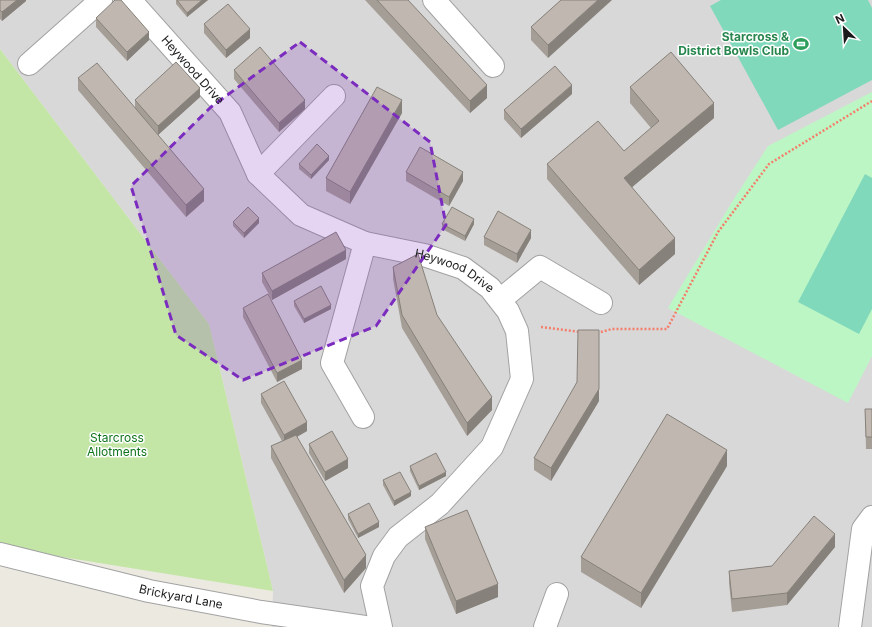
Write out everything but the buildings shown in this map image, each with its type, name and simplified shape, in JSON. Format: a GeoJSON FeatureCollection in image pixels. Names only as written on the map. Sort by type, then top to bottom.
{"type":"FeatureCollection","features":[{"type":"Feature","properties":{"kind":"street"},"geometry":{"type":"LineString","coordinates":[[29,64],[101,0]]}},
{"type":"Feature","properties":{"kind":"street","name":"Heywood Drive"},"geometry":{"type":"LineString","coordinates":[[130,0],[230,112],[258,174],[301,215],[366,243],[424,255],[463,268],[490,288],[508,311],[517,331],[522,379],[492,447],[440,504],[398,537],[384,556],[372,586],[381,627]]}},
{"type":"Feature","properties":{"kind":"street"},"geometry":{"type":"LineString","coordinates":[[434,0],[493,66]]}},
{"type":"Feature","properties":{"kind":"street"},"geometry":{"type":"LineString","coordinates":[[258,174],[334,96]]}},
{"type":"Feature","properties":{"kind":"street"},"geometry":{"type":"LineString","coordinates":[[363,416],[332,363],[366,243]]}},
{"type":"Feature","properties":{"kind":"street"},"geometry":{"type":"LineString","coordinates":[[500,300],[540,267],[601,303]]}},
{"type":"Feature","properties":{"kind":"street"},"geometry":{"type":"LineString","coordinates":[[850,627],[863,529],[872,517]]}},
{"type":"Feature","properties":{"kind":"street","name":"Brickyard Lane"},"geometry":{"type":"LineString","coordinates":[[0,554],[149,591],[261,612],[366,627]]}},
{"type":"Feature","properties":{"kind":"street"},"geometry":{"type":"LineString","coordinates":[[545,627],[557,594]]}},
{"type":"Feature","properties":{"kind":"path"},"geometry":{"type":"LineString","coordinates":[[595,334],[612,329],[667,329],[718,232],[768,164],[872,101]]}},
{"type":"Feature","properties":{"kind":"path"},"geometry":{"type":"LineString","coordinates":[[517,331],[538,326],[580,332]]}},
{"type":"Feature","properties":{"kind":"highlighted area"},"geometry":{"type":"Polygon","coordinates":[[[300,42],[430,142],[446,225],[376,326],[243,380],[176,335],[131,186],[211,107],[300,42]]]}},
{"type":"Feature","properties":{"kind":"shaded area"},"geometry":{"type":"Polygon","coordinates":[[[0,0],[872,0],[872,627],[272,627],[273,591],[209,324],[0,49],[0,0]]]}},
{"type":"Feature","properties":{"kind":"green space","name":"Starcross & District Bowls Club"},"geometry":{"type":"Polygon","coordinates":[[[721,0],[868,0],[872,8],[872,80],[778,130],[710,6],[721,0]]]}},
{"type":"Feature","properties":{"kind":"green space","name":"Starcross Allotments"},"geometry":{"type":"Polygon","coordinates":[[[0,49],[209,324],[273,591],[0,547],[0,49]]]}},
{"type":"Feature","properties":{"kind":"green space"},"geometry":{"type":"Polygon","coordinates":[[[872,92],[872,356],[848,403],[668,308],[732,202],[768,146],[872,92]]]}},
{"type":"Feature","properties":{"kind":"green space"},"geometry":{"type":"Polygon","coordinates":[[[865,174],[872,178],[872,309],[859,334],[798,302],[865,174]]]}},
{"type":"Feature","properties":{"kind":"place","name":"Starcross & District Bowls Club"},"geometry":{"type":"Point","coordinates":[801,44]}}]}
